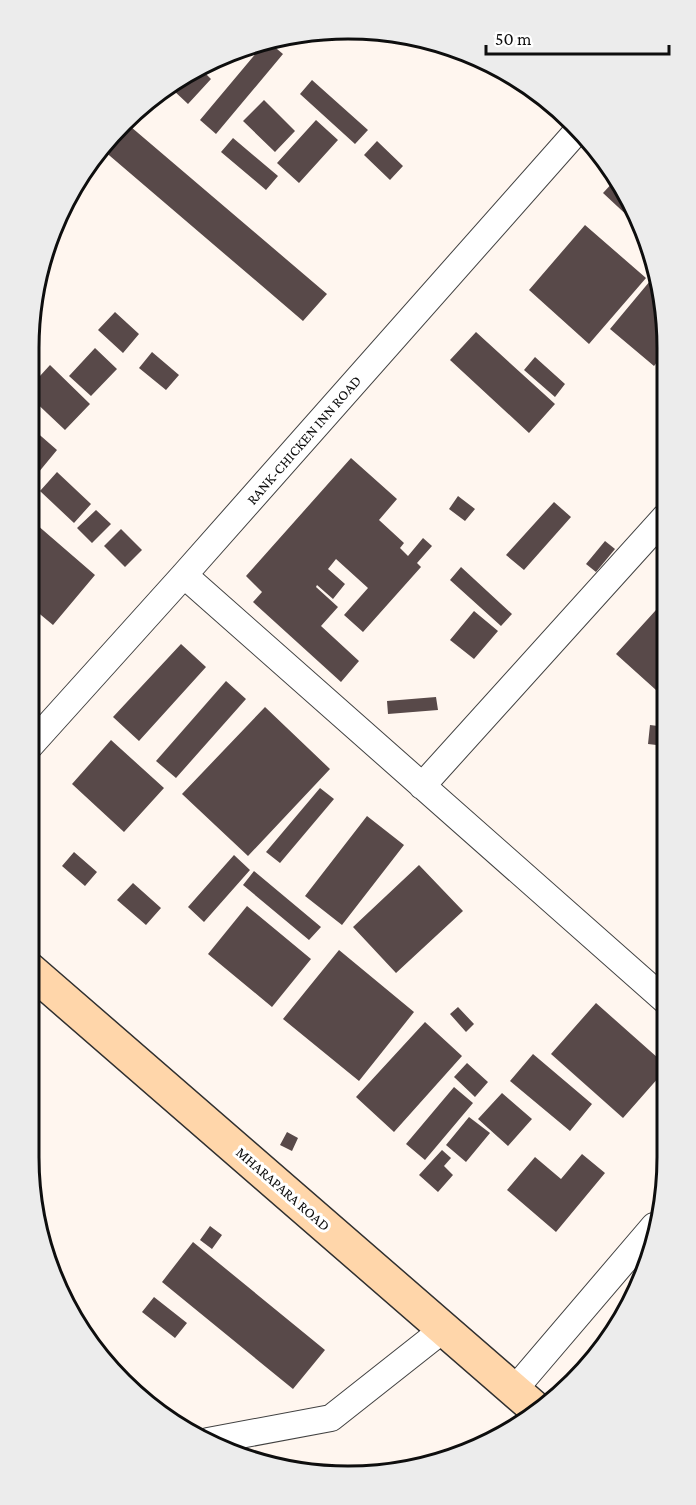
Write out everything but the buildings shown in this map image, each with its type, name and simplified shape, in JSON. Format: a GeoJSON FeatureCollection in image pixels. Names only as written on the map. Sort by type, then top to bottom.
{"type":"FeatureCollection","features":[{"type":"Feature","properties":{"kind":"main road","name":"MHARAPARA ROAD"},"geometry":{"type":"LineString","coordinates":[[39,978],[445,1328],[525,1400]]}},
{"type":"Feature","properties":{"kind":"street","name":"RANK-CHICKEN INN ROAD"},"geometry":{"type":"LineString","coordinates":[[39,735],[184,575],[572,136]]}},
{"type":"Feature","properties":{"kind":"street"},"geometry":{"type":"LineString","coordinates":[[422,786],[657,526]]}},
{"type":"Feature","properties":{"kind":"street"},"geometry":{"type":"LineString","coordinates":[[184,575],[657,993]]}},
{"type":"Feature","properties":{"kind":"street"},"geometry":{"type":"LineString","coordinates":[[525,1400],[646,1237]]}},
{"type":"Feature","properties":{"kind":"street"},"geometry":{"type":"LineString","coordinates":[[222,1438],[331,1418],[445,1328]]}}]}
